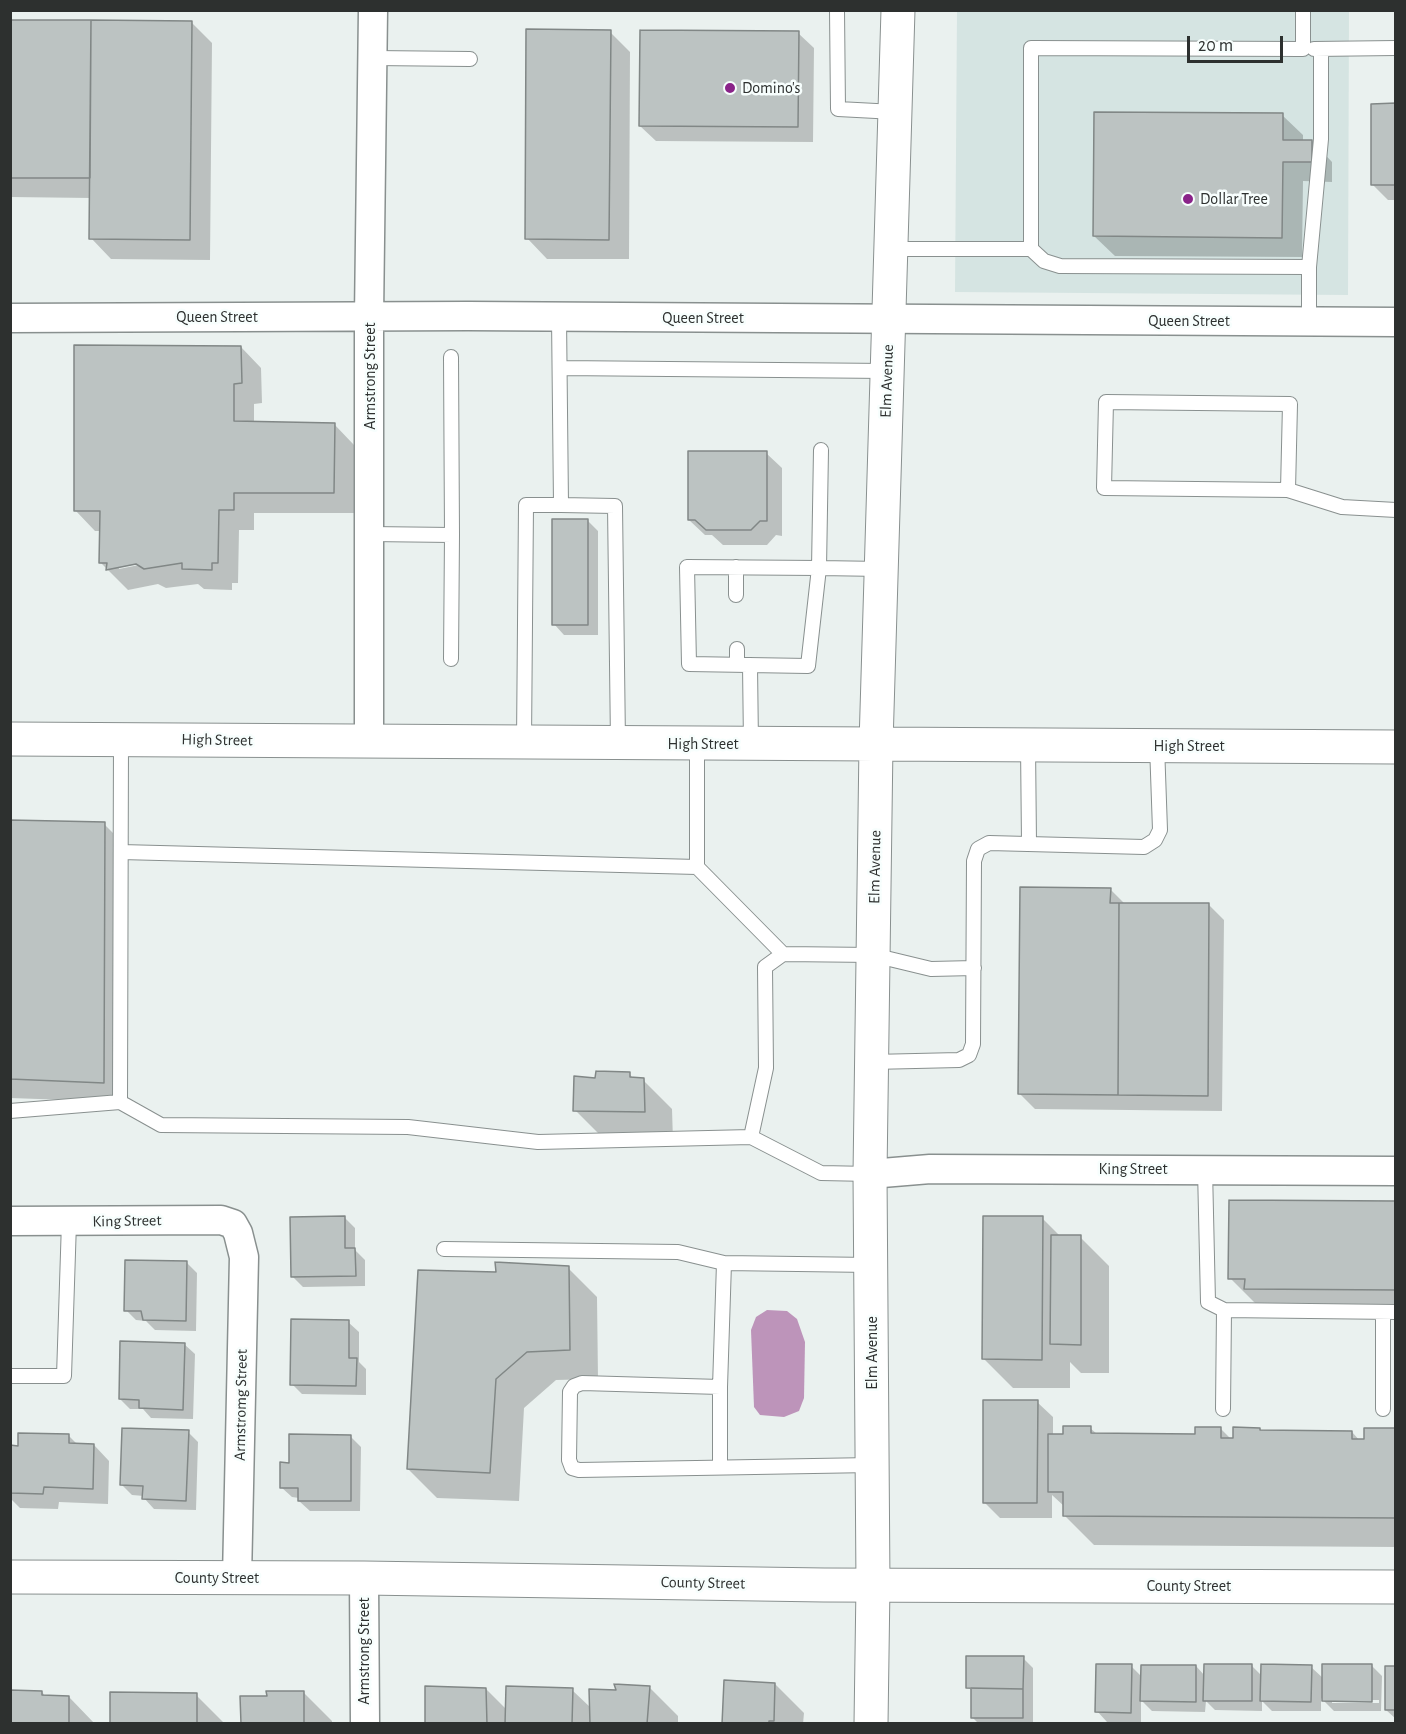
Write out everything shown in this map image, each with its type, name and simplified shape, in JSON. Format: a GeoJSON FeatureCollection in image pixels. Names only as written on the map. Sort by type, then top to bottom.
{"type":"FeatureCollection","features":[{"type":"Feature","properties":{"kind":"main road","name":"Elm Avenue"},"geometry":{"type":"LineString","coordinates":[[871,1724],[873,1585],[870,1174],[876,744],[898,11]]}},
{"type":"Feature","properties":{"kind":"main road","name":"High Street"},"geometry":{"type":"LineString","coordinates":[[10,738],[1395,747]]}},
{"type":"Feature","properties":{"kind":"main road","name":"County Street"},"geometry":{"type":"LineString","coordinates":[[10,1577],[1395,1587]]}},
{"type":"Feature","properties":{"kind":"street","name":"Armstrong Street"},"geometry":{"type":"LineString","coordinates":[[369,742],[369,316],[373,10]]}},
{"type":"Feature","properties":{"kind":"street","name":"Queen Street"},"geometry":{"type":"LineString","coordinates":[[10,318],[468,316],[1395,322]]}},
{"type":"Feature","properties":{"kind":"street","name":"King Street"},"geometry":{"type":"LineString","coordinates":[[870,1174],[930,1169],[1395,1171]]}},
{"type":"Feature","properties":{"kind":"street","name":"King Street"},"geometry":{"type":"LineString","coordinates":[[10,1221],[221,1220],[233,1224],[238,1233]]}},
{"type":"Feature","properties":{"kind":"street","name":"Armstromg Street"},"geometry":{"type":"LineString","coordinates":[[237,1578],[244,1257],[238,1233]]}},
{"type":"Feature","properties":{"kind":"street","name":"Armstrong Street"},"geometry":{"type":"LineString","coordinates":[[364,1578],[364,1724]]}},
{"type":"Feature","properties":{"kind":"lane"},"geometry":{"type":"LineString","coordinates":[[837,10],[838,109],[895,112]]}},
{"type":"Feature","properties":{"kind":"lane"},"geometry":{"type":"LineString","coordinates":[[885,10],[898,11]]}},
{"type":"Feature","properties":{"kind":"lane"},"geometry":{"type":"LineString","coordinates":[[1303,10],[1303,49]]}},
{"type":"Feature","properties":{"kind":"lane"},"geometry":{"type":"LineString","coordinates":[[1031,249],[1031,48],[1395,48]]}},
{"type":"Feature","properties":{"kind":"lane"},"geometry":{"type":"LineString","coordinates":[[1309,322],[1309,267],[1321,138],[1321,49]]}},
{"type":"Feature","properties":{"kind":"lane"},"geometry":{"type":"LineString","coordinates":[[373,58],[470,59]]}},
{"type":"Feature","properties":{"kind":"lane"},"geometry":{"type":"LineString","coordinates":[[891,249],[1031,249],[1044,261],[1060,266],[1309,267]]}},
{"type":"Feature","properties":{"kind":"lane"},"geometry":{"type":"LineString","coordinates":[[559,317],[561,505]]}},
{"type":"Feature","properties":{"kind":"lane"},"geometry":{"type":"LineString","coordinates":[[451,357],[451,658]]}},
{"type":"Feature","properties":{"kind":"lane"},"geometry":{"type":"LineString","coordinates":[[560,368],[887,371]]}},
{"type":"Feature","properties":{"kind":"lane"},"geometry":{"type":"LineString","coordinates":[[1288,490],[1290,404],[1106,402],[1104,488],[1288,490],[1342,507],[1395,510]]}},
{"type":"Feature","properties":{"kind":"lane"},"geometry":{"type":"LineString","coordinates":[[821,450],[819,568],[808,666],[689,664],[687,567],[736,567],[819,568],[882,569]]}},
{"type":"Feature","properties":{"kind":"lane"},"geometry":{"type":"LineString","coordinates":[[524,742],[526,505],[561,505],[615,506],[618,743]]}},
{"type":"Feature","properties":{"kind":"lane"},"geometry":{"type":"LineString","coordinates":[[370,534],[452,535]]}},
{"type":"Feature","properties":{"kind":"lane"},"geometry":{"type":"LineString","coordinates":[[736,567],[736,595]]}},
{"type":"Feature","properties":{"kind":"lane"},"geometry":{"type":"LineString","coordinates":[[737,649],[744,665],[751,744]]}},
{"type":"Feature","properties":{"kind":"lane"},"geometry":{"type":"LineString","coordinates":[[120,1102],[121,740]]}},
{"type":"Feature","properties":{"kind":"lane"},"geometry":{"type":"LineString","coordinates":[[697,867],[698,744]]}},
{"type":"Feature","properties":{"kind":"lane"},"geometry":{"type":"LineString","coordinates":[[1028,745],[1029,843]]}},
{"type":"Feature","properties":{"kind":"lane"},"geometry":{"type":"LineString","coordinates":[[872,1062],[959,1060],[969,1055],[973,1044],[974,861],[978,849],[989,843],[1144,847],[1155,840],[1160,830],[1157,745]]}},
{"type":"Feature","properties":{"kind":"lane"},"geometry":{"type":"LineString","coordinates":[[121,852],[697,867],[783,954]]}},
{"type":"Feature","properties":{"kind":"lane"},"geometry":{"type":"LineString","coordinates":[[751,1137],[766,1068],[765,967],[783,954],[873,955],[930,969],[974,968]]}},
{"type":"Feature","properties":{"kind":"lane"},"geometry":{"type":"LineString","coordinates":[[10,1111],[120,1102],[161,1125],[408,1127],[538,1142],[751,1137],[821,1173],[870,1174]]}},
{"type":"Feature","properties":{"kind":"lane"},"geometry":{"type":"LineString","coordinates":[[1205,1169],[1208,1302],[1224,1310],[1389,1312],[1383,1409]]}},
{"type":"Feature","properties":{"kind":"lane"},"geometry":{"type":"LineString","coordinates":[[10,1377],[64,1376],[69,1222]]}},
{"type":"Feature","properties":{"kind":"lane"},"geometry":{"type":"LineString","coordinates":[[444,1249],[678,1252],[724,1263],[871,1265]]}},
{"type":"Feature","properties":{"kind":"lane"},"geometry":{"type":"LineString","coordinates":[[720,1467],[724,1263]]}},
{"type":"Feature","properties":{"kind":"lane"},"geometry":{"type":"LineString","coordinates":[[1223,1409],[1224,1310]]}},
{"type":"Feature","properties":{"kind":"lane"},"geometry":{"type":"LineString","coordinates":[[720,1387],[582,1383],[574,1386],[570,1392],[569,1460],[572,1468],[579,1470],[872,1466]]}},
{"type":"Feature","properties":{"kind":"shaded area"},"geometry":{"type":"Polygon","coordinates":[[[957,11],[1349,11],[1348,295],[955,292],[957,11]]]}},
{"type":"Feature","properties":{"kind":"shaded area"},"geometry":{"type":"Polygon","coordinates":[[[767,1310],[787,1311],[797,1319],[805,1342],[804,1398],[799,1411],[784,1417],[760,1415],[754,1407],[751,1330],[756,1317],[767,1310]]]}},
{"type":"Feature","properties":{"kind":"building"},"geometry":{"type":"Polygon","coordinates":[[[10,20],[91,20],[90,178],[10,178],[10,20]]]}},
{"type":"Feature","properties":{"kind":"building"},"geometry":{"type":"Polygon","coordinates":[[[91,20],[192,21],[190,240],[89,239],[91,20]]]}},
{"type":"Feature","properties":{"kind":"building"},"geometry":{"type":"Polygon","coordinates":[[[526,29],[611,30],[609,240],[525,239],[526,29]]]}},
{"type":"Feature","properties":{"kind":"building"},"geometry":{"type":"Polygon","coordinates":[[[640,30],[799,31],[798,127],[639,126],[640,30]]]}},
{"type":"Feature","properties":{"kind":"building"},"geometry":{"type":"Polygon","coordinates":[[[1396,103],[1396,185],[1371,185],[1371,104],[1396,103]]]}},
{"type":"Feature","properties":{"kind":"building","name":"Dollar Tree"},"geometry":{"type":"Polygon","coordinates":[[[1094,112],[1283,113],[1283,140],[1312,140],[1312,162],[1283,162],[1282,238],[1093,236],[1094,112]]]}},
{"type":"Feature","properties":{"kind":"building"},"geometry":{"type":"Polygon","coordinates":[[[74,345],[241,346],[242,383],[234,384],[234,421],[335,423],[334,493],[234,493],[234,510],[219,510],[218,563],[212,563],[212,570],[182,569],[182,563],[144,569],[136,564],[106,570],[107,563],[99,563],[100,511],[74,511],[74,345]]]}},
{"type":"Feature","properties":{"kind":"building"},"geometry":{"type":"Polygon","coordinates":[[[688,451],[767,451],[767,521],[760,521],[751,530],[706,530],[695,520],[688,520],[688,451]]]}},
{"type":"Feature","properties":{"kind":"building"},"geometry":{"type":"Polygon","coordinates":[[[552,519],[588,519],[588,625],[552,625],[552,519]]]}},
{"type":"Feature","properties":{"kind":"building"},"geometry":{"type":"Polygon","coordinates":[[[10,820],[105,822],[104,1083],[10,1079],[10,820]]]}},
{"type":"Feature","properties":{"kind":"building"},"geometry":{"type":"Polygon","coordinates":[[[1020,887],[1111,888],[1110,903],[1119,903],[1118,1095],[1018,1094],[1020,887]]]}},
{"type":"Feature","properties":{"kind":"building"},"geometry":{"type":"Polygon","coordinates":[[[1119,903],[1209,903],[1208,1096],[1118,1095],[1119,903]]]}},
{"type":"Feature","properties":{"kind":"building"},"geometry":{"type":"Polygon","coordinates":[[[596,1071],[630,1072],[630,1077],[644,1078],[645,1112],[573,1111],[574,1076],[595,1078],[596,1071]]]}},
{"type":"Feature","properties":{"kind":"building"},"geometry":{"type":"Polygon","coordinates":[[[1229,1200],[1396,1201],[1396,1290],[1244,1289],[1245,1279],[1228,1279],[1229,1200]]]}},
{"type":"Feature","properties":{"kind":"building"},"geometry":{"type":"Polygon","coordinates":[[[345,1216],[345,1248],[355,1248],[356,1276],[291,1277],[290,1217],[345,1216]]]}},
{"type":"Feature","properties":{"kind":"building"},"geometry":{"type":"Polygon","coordinates":[[[983,1216],[1043,1216],[1042,1360],[982,1359],[983,1216]]]}},
{"type":"Feature","properties":{"kind":"building"},"geometry":{"type":"Polygon","coordinates":[[[1051,1235],[1081,1235],[1081,1345],[1050,1344],[1051,1235]]]}},
{"type":"Feature","properties":{"kind":"building"},"geometry":{"type":"Polygon","coordinates":[[[125,1260],[187,1261],[186,1321],[143,1320],[141,1311],[124,1311],[125,1260]]]}},
{"type":"Feature","properties":{"kind":"building"},"geometry":{"type":"Polygon","coordinates":[[[495,1262],[569,1266],[570,1350],[527,1352],[496,1379],[490,1473],[407,1469],[418,1270],[496,1272],[495,1262]]]}},
{"type":"Feature","properties":{"kind":"building"},"geometry":{"type":"Polygon","coordinates":[[[291,1319],[349,1320],[349,1358],[357,1358],[356,1386],[290,1385],[291,1319]]]}},
{"type":"Feature","properties":{"kind":"building"},"geometry":{"type":"Polygon","coordinates":[[[120,1341],[185,1343],[183,1410],[139,1408],[139,1400],[119,1399],[120,1341]]]}},
{"type":"Feature","properties":{"kind":"building"},"geometry":{"type":"Polygon","coordinates":[[[983,1400],[1038,1400],[1037,1503],[983,1503],[983,1400]]]}},
{"type":"Feature","properties":{"kind":"building"},"geometry":{"type":"Polygon","coordinates":[[[1063,1426],[1091,1426],[1091,1433],[1195,1434],[1195,1427],[1221,1427],[1221,1438],[1233,1438],[1233,1427],[1260,1428],[1260,1430],[1352,1431],[1352,1439],[1364,1439],[1364,1428],[1396,1428],[1396,1518],[1063,1516],[1063,1492],[1048,1492],[1048,1434],[1063,1434],[1063,1426]]]}},
{"type":"Feature","properties":{"kind":"building"},"geometry":{"type":"Polygon","coordinates":[[[122,1428],[189,1430],[186,1501],[142,1499],[143,1486],[120,1485],[122,1428]]]}},
{"type":"Feature","properties":{"kind":"building"},"geometry":{"type":"Polygon","coordinates":[[[18,1433],[69,1434],[69,1443],[94,1444],[93,1489],[44,1487],[43,1494],[10,1493],[10,1445],[18,1446],[18,1433]]]}},
{"type":"Feature","properties":{"kind":"building"},"geometry":{"type":"Polygon","coordinates":[[[289,1434],[351,1435],[351,1501],[298,1501],[298,1488],[280,1488],[280,1462],[289,1463],[289,1434]]]}},
{"type":"Feature","properties":{"kind":"building"},"geometry":{"type":"Polygon","coordinates":[[[966,1656],[1024,1656],[1023,1689],[966,1688],[966,1656]]]}},
{"type":"Feature","properties":{"kind":"building"},"geometry":{"type":"Polygon","coordinates":[[[1096,1664],[1132,1664],[1131,1713],[1095,1712],[1096,1664]]]}},
{"type":"Feature","properties":{"kind":"building"},"geometry":{"type":"Polygon","coordinates":[[[1204,1664],[1252,1664],[1252,1701],[1203,1701],[1204,1664]]]}},
{"type":"Feature","properties":{"kind":"building"},"geometry":{"type":"Polygon","coordinates":[[[1261,1664],[1312,1665],[1311,1702],[1260,1701],[1261,1664]]]}},
{"type":"Feature","properties":{"kind":"building"},"geometry":{"type":"Polygon","coordinates":[[[1322,1664],[1372,1664],[1372,1702],[1322,1701],[1322,1664]]]}},
{"type":"Feature","properties":{"kind":"building"},"geometry":{"type":"Polygon","coordinates":[[[1141,1665],[1196,1665],[1196,1702],[1140,1701],[1141,1665]]]}},
{"type":"Feature","properties":{"kind":"building"},"geometry":{"type":"Polygon","coordinates":[[[1385,1666],[1396,1666],[1396,1710],[1385,1710],[1385,1666]]]}},
{"type":"Feature","properties":{"kind":"building"},"geometry":{"type":"Polygon","coordinates":[[[724,1680],[775,1683],[774,1721],[769,1721],[769,1724],[722,1724],[724,1680]]]}},
{"type":"Feature","properties":{"kind":"building"},"geometry":{"type":"Polygon","coordinates":[[[614,1684],[650,1686],[647,1724],[590,1724],[589,1689],[616,1690],[614,1684]]]}},
{"type":"Feature","properties":{"kind":"building"},"geometry":{"type":"Polygon","coordinates":[[[425,1686],[486,1688],[487,1724],[425,1724],[425,1686]]]}},
{"type":"Feature","properties":{"kind":"building"},"geometry":{"type":"Polygon","coordinates":[[[506,1686],[573,1688],[572,1724],[505,1724],[506,1686]]]}},
{"type":"Feature","properties":{"kind":"building"},"geometry":{"type":"Polygon","coordinates":[[[971,1688],[1023,1689],[1023,1718],[971,1718],[971,1688]]]}},
{"type":"Feature","properties":{"kind":"building"},"geometry":{"type":"Polygon","coordinates":[[[10,1690],[42,1691],[42,1695],[69,1696],[69,1724],[10,1724],[10,1690]]]}},
{"type":"Feature","properties":{"kind":"building"},"geometry":{"type":"Polygon","coordinates":[[[266,1691],[304,1691],[304,1724],[241,1724],[240,1696],[267,1696],[266,1691]]]}},
{"type":"Feature","properties":{"kind":"building"},"geometry":{"type":"Polygon","coordinates":[[[110,1692],[197,1693],[197,1724],[110,1724],[110,1692]]]}},
{"type":"Feature","properties":{"kind":"place","name":"Domino's"},"geometry":{"type":"Point","coordinates":[730,88]}},
{"type":"Feature","properties":{"kind":"place","name":"Dollar Tree"},"geometry":{"type":"Point","coordinates":[1188,199]}}]}
